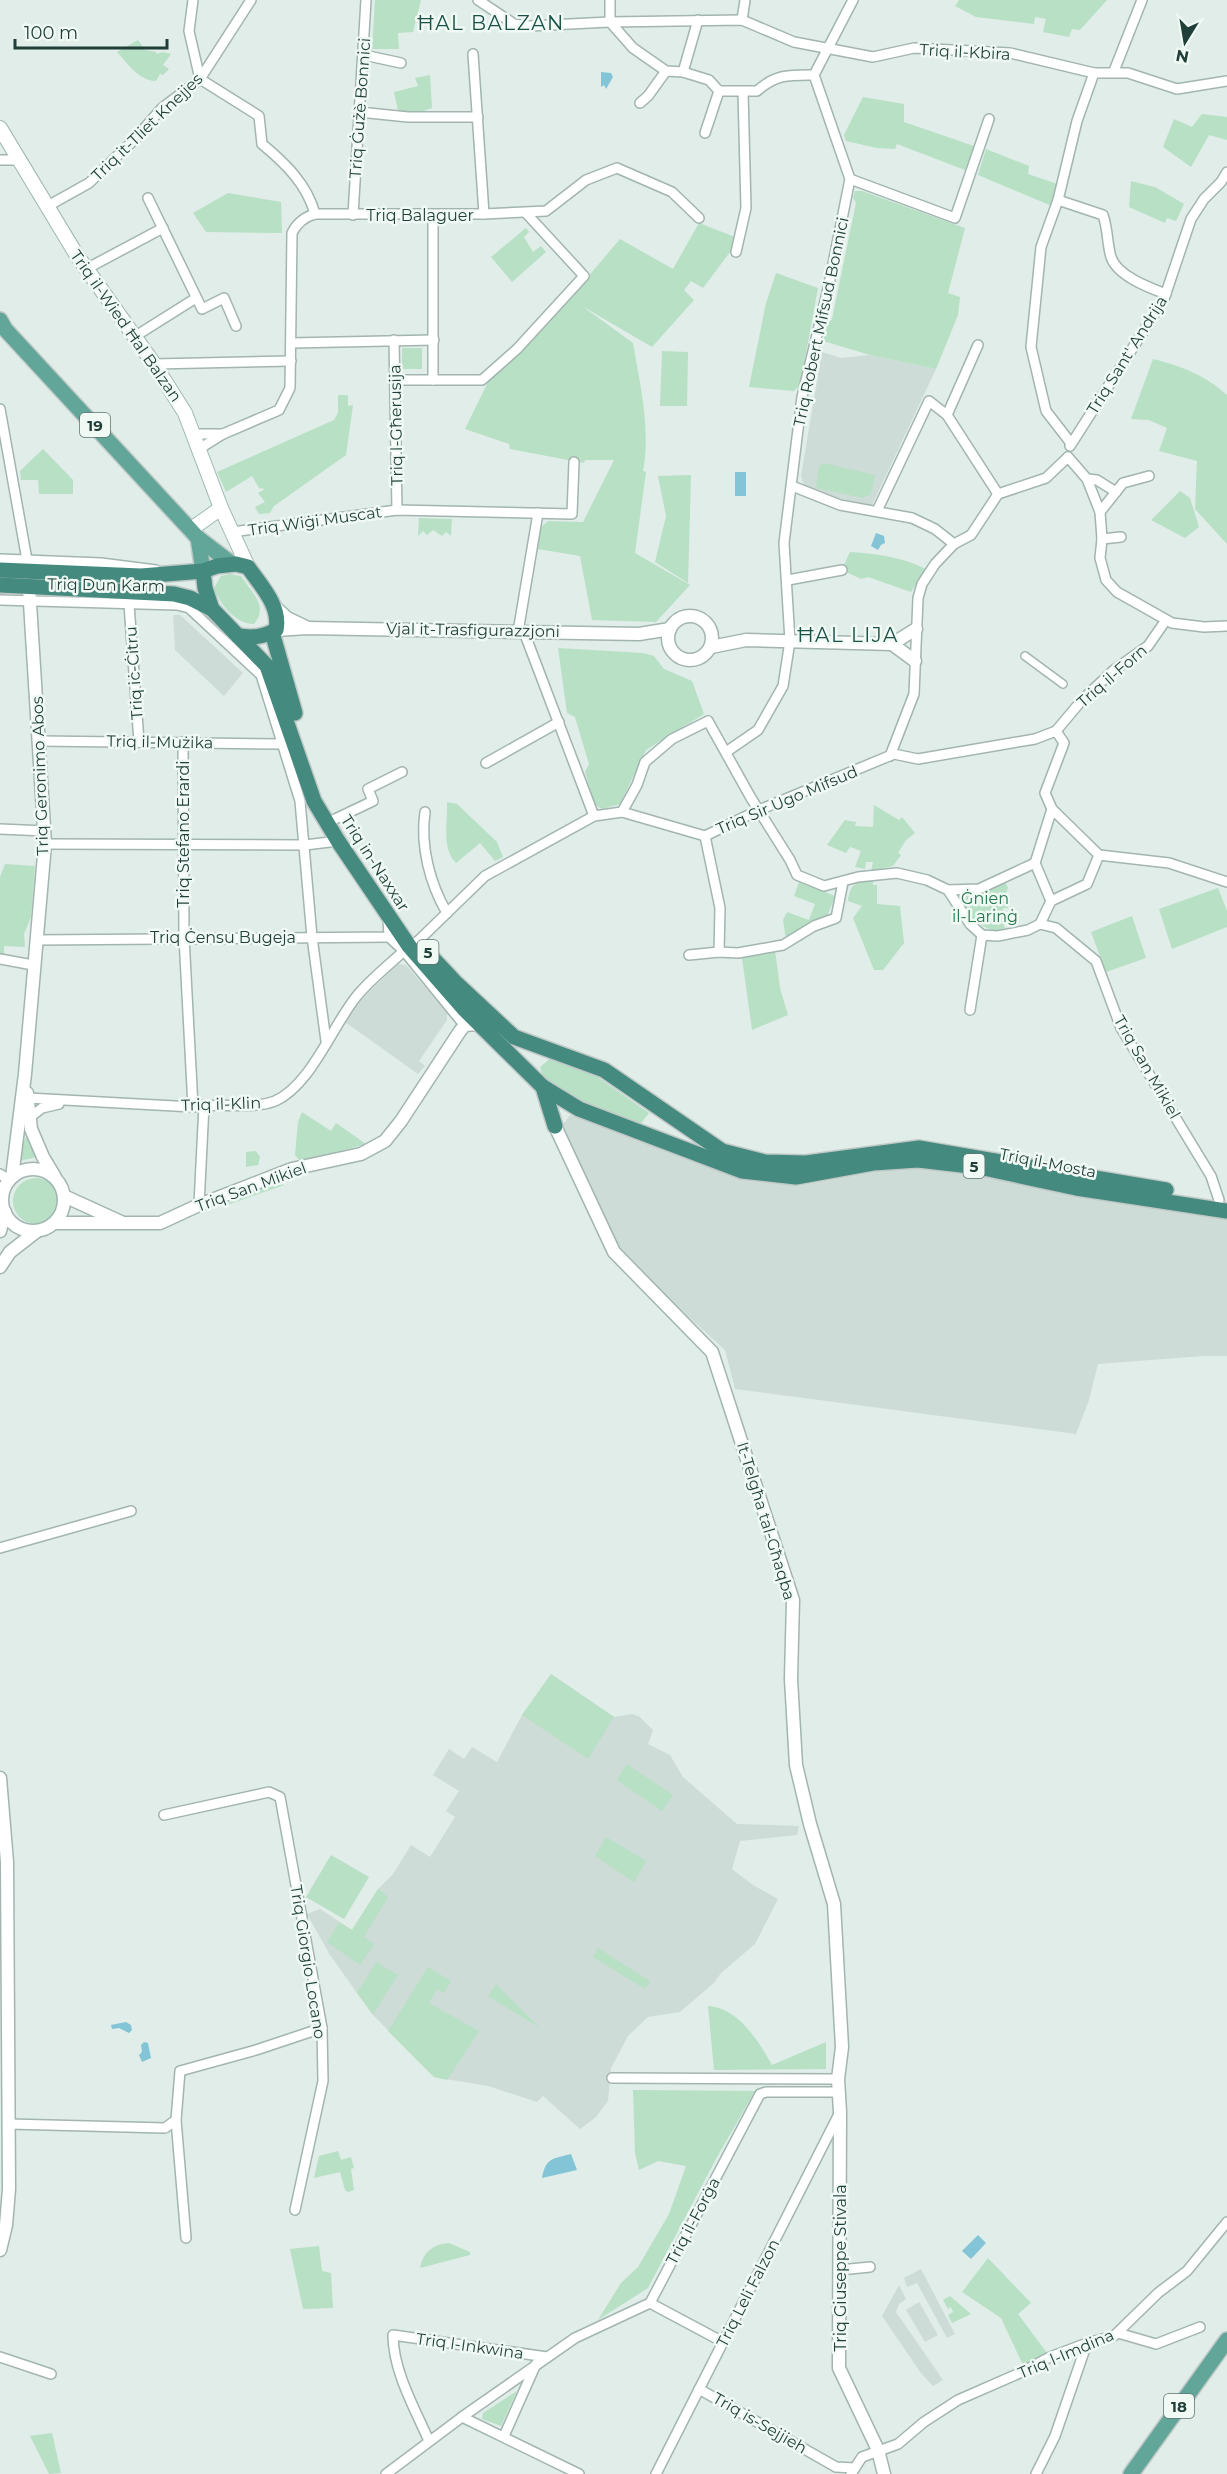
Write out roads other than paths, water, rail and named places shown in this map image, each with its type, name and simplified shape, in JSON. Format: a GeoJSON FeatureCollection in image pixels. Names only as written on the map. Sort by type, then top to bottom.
{"type":"FeatureCollection","features":[{"type":"Feature","properties":{"kind":"highway"},"geometry":{"type":"LineString","coordinates":[[203,571],[232,564],[248,567]]}},
{"type":"Feature","properties":{"kind":"highway","name":"Triq in-Naxxar"},"geometry":{"type":"LineString","coordinates":[[248,567],[274,606],[278,620],[274,631],[309,758],[333,820],[410,946],[455,982],[514,1037],[546,1051],[604,1070],[721,1157]]}},
{"type":"Feature","properties":{"kind":"highway","name":"Triq Dun Karm"},"geometry":{"type":"LineString","coordinates":[[0,570],[141,576],[203,571]]}},
{"type":"Feature","properties":{"kind":"highway","name":"Triq in-Naxxar"},"geometry":{"type":"LineString","coordinates":[[203,571],[205,588],[212,609],[267,666],[277,688],[314,801],[388,916],[462,1020],[478,1024],[538,1083],[579,1109],[648,1135],[721,1157]]}},
{"type":"Feature","properties":{"kind":"highway","name":"Triq Dun Karm"},"geometry":{"type":"LineString","coordinates":[[0,585],[30,594],[169,594],[190,598],[212,609]]}},
{"type":"Feature","properties":{"kind":"highway"},"geometry":{"type":"LineString","coordinates":[[169,594],[192,605],[264,670],[277,688]]}},
{"type":"Feature","properties":{"kind":"highway"},"geometry":{"type":"LineString","coordinates":[[238,636],[256,638],[274,631]]}},
{"type":"Feature","properties":{"kind":"highway"},"geometry":{"type":"LineString","coordinates":[[546,1051],[537,1052],[530,1065],[555,1126]]}},
{"type":"Feature","properties":{"kind":"highway"},"geometry":{"type":"LineString","coordinates":[[648,1135],[655,1132],[662,1120],[656,1107]]}},
{"type":"Feature","properties":{"kind":"highway"},"geometry":{"type":"LineString","coordinates":[[555,1126],[560,1116],[579,1109]]}},
{"type":"Feature","properties":{"kind":"highway","name":"Triq il-Mosta"},"geometry":{"type":"LineString","coordinates":[[721,1157],[765,1162],[806,1163],[919,1148],[1224,1204]]}},
{"type":"Feature","properties":{"kind":"main road","name":"Triq il-Wied Ħal Balzan"},"geometry":{"type":"LineString","coordinates":[[0,128],[46,207],[86,269],[154,364],[185,413],[221,508],[248,567]]}},
{"type":"Feature","properties":{"kind":"main road","name":"19"},"geometry":{"type":"LineString","coordinates":[[2,330],[194,534]]}},
{"type":"Feature","properties":{"kind":"main road"},"geometry":{"type":"LineString","coordinates":[[221,508],[194,534],[232,564]]}},
{"type":"Feature","properties":{"kind":"main road","name":"Triq in-Naxxar"},"geometry":{"type":"LineString","coordinates":[[194,534],[203,571]]}},
{"type":"Feature","properties":{"kind":"main road","name":"18"},"geometry":{"type":"LineString","coordinates":[[1131,2474],[1227,2340]]}},
{"type":"Feature","properties":{"kind":"street"},"geometry":{"type":"LineString","coordinates":[[194,0],[189,31],[200,79],[259,116],[262,144],[287,165],[311,200],[315,214],[301,221],[292,234],[290,388],[279,410],[223,434],[199,449]]}},
{"type":"Feature","properties":{"kind":"street","name":"Triq it-Tliet Knejjes"},"geometry":{"type":"LineString","coordinates":[[46,207],[89,183],[162,108],[200,79],[251,0]]}},
{"type":"Feature","properties":{"kind":"street","name":"Triq Ġużè Bonnici"},"geometry":{"type":"LineString","coordinates":[[353,215],[366,0]]}},
{"type":"Feature","properties":{"kind":"street","name":"Triq il-Kbira"},"geometry":{"type":"LineString","coordinates":[[478,0],[514,24],[529,26],[742,20],[794,42],[873,57],[914,48],[1010,53],[1094,73],[1114,71],[1128,73],[1177,89],[1227,81]]}},
{"type":"Feature","properties":{"kind":"street"},"geometry":{"type":"LineString","coordinates":[[610,0],[610,22],[633,48],[666,71],[683,72],[709,80],[719,91],[757,91],[769,81],[785,76],[814,75]]}},
{"type":"Feature","properties":{"kind":"street"},"geometry":{"type":"LineString","coordinates":[[742,20],[745,0]]}},
{"type":"Feature","properties":{"kind":"street"},"geometry":{"type":"LineString","coordinates":[[853,0],[814,75],[850,179],[955,219],[989,119]]}},
{"type":"Feature","properties":{"kind":"street"},"geometry":{"type":"LineString","coordinates":[[1114,71],[1142,0]]}},
{"type":"Feature","properties":{"kind":"street"},"geometry":{"type":"LineString","coordinates":[[683,72],[698,20]]}},
{"type":"Feature","properties":{"kind":"street"},"geometry":{"type":"LineString","coordinates":[[473,54],[484,214]]}},
{"type":"Feature","properties":{"kind":"street"},"geometry":{"type":"LineString","coordinates":[[364,55],[401,63]]}},
{"type":"Feature","properties":{"kind":"street"},"geometry":{"type":"LineString","coordinates":[[640,103],[666,71]]}},
{"type":"Feature","properties":{"kind":"street"},"geometry":{"type":"LineString","coordinates":[[890,756],[914,694],[918,598],[922,584],[935,564],[954,543],[971,535],[998,494],[1047,478],[1068,457],[1070,442],[1046,411],[1031,347],[1041,247],[1058,200],[1077,121],[1094,73]]}},
{"type":"Feature","properties":{"kind":"street"},"geometry":{"type":"LineString","coordinates":[[705,132],[719,91]]}},
{"type":"Feature","properties":{"kind":"street"},"geometry":{"type":"LineString","coordinates":[[736,252],[746,208],[743,92]]}},
{"type":"Feature","properties":{"kind":"street"},"geometry":{"type":"LineString","coordinates":[[358,112],[408,117],[478,117]]}},
{"type":"Feature","properties":{"kind":"street"},"geometry":{"type":"LineString","coordinates":[[0,160],[19,160]]}},
{"type":"Feature","properties":{"kind":"street","name":"Triq Balaguer"},"geometry":{"type":"LineString","coordinates":[[315,214],[433,215],[546,212],[586,180],[617,168],[672,192],[699,218]]}},
{"type":"Feature","properties":{"kind":"street","name":"Triq Sant' Andrija"},"geometry":{"type":"LineString","coordinates":[[1070,442],[1166,294],[1191,219],[1204,199],[1221,182],[1227,172]]}},
{"type":"Feature","properties":{"kind":"street","name":"Triq Robert Mifsud Bonnici"},"geometry":{"type":"LineString","coordinates":[[726,752],[758,730],[783,686],[790,640],[784,543],[802,397],[828,289],[850,179]]}},
{"type":"Feature","properties":{"kind":"street"},"geometry":{"type":"LineString","coordinates":[[148,198],[202,309],[224,298],[237,326]]}},
{"type":"Feature","properties":{"kind":"street"},"geometry":{"type":"LineString","coordinates":[[1058,200],[1103,215],[1112,259],[1135,282],[1166,294]]}},
{"type":"Feature","properties":{"kind":"street"},"geometry":{"type":"LineString","coordinates":[[396,380],[482,380],[517,349],[585,276],[526,213]]}},
{"type":"Feature","properties":{"kind":"street"},"geometry":{"type":"LineString","coordinates":[[433,215],[433,380]]}},
{"type":"Feature","properties":{"kind":"street"},"geometry":{"type":"LineString","coordinates":[[86,269],[163,228]]}},
{"type":"Feature","properties":{"kind":"street"},"geometry":{"type":"LineString","coordinates":[[134,337],[196,298]]}},
{"type":"Feature","properties":{"kind":"street","name":"Triq l-Għerusija"},"geometry":{"type":"LineString","coordinates":[[394,340],[397,510]]}},
{"type":"Feature","properties":{"kind":"street"},"geometry":{"type":"LineString","coordinates":[[291,343],[434,340]]}},
{"type":"Feature","properties":{"kind":"street"},"geometry":{"type":"LineString","coordinates":[[947,415],[978,345]]}},
{"type":"Feature","properties":{"kind":"street"},"geometry":{"type":"LineString","coordinates":[[154,364],[291,361]]}},
{"type":"Feature","properties":{"kind":"street"},"geometry":{"type":"LineString","coordinates":[[877,511],[929,400],[947,415],[998,494]]}},
{"type":"Feature","properties":{"kind":"street"},"geometry":{"type":"LineString","coordinates":[[0,409],[27,560]]}},
{"type":"Feature","properties":{"kind":"street"},"geometry":{"type":"LineString","coordinates":[[193,434],[223,434]]}},
{"type":"Feature","properties":{"kind":"street"},"geometry":{"type":"LineString","coordinates":[[1068,457],[1087,479],[1100,512],[1102,539],[1100,558],[1106,580],[1117,592],[1166,620],[1204,627],[1227,627]]}},
{"type":"Feature","properties":{"kind":"street","name":"Triq Wiġi Muscat"},"geometry":{"type":"LineString","coordinates":[[232,532],[397,510],[572,514],[574,462]]}},
{"type":"Feature","properties":{"kind":"street"},"geometry":{"type":"LineString","coordinates":[[1100,512],[1123,483],[1149,476]]}},
{"type":"Feature","properties":{"kind":"street"},"geometry":{"type":"LineString","coordinates":[[1087,479],[1097,480],[1116,492]]}},
{"type":"Feature","properties":{"kind":"street"},"geometry":{"type":"LineString","coordinates":[[792,486],[840,505],[912,518],[935,529],[954,543]]}},
{"type":"Feature","properties":{"kind":"street"},"geometry":{"type":"LineString","coordinates":[[538,513],[521,632],[559,722],[594,816]]}},
{"type":"Feature","properties":{"kind":"street"},"geometry":{"type":"LineString","coordinates":[[1102,539],[1121,537]]}},
{"type":"Feature","properties":{"kind":"street","name":"Triq Dun Karm"},"geometry":{"type":"LineString","coordinates":[[0,559],[139,567],[169,573]]}},
{"type":"Feature","properties":{"kind":"street"},"geometry":{"type":"LineString","coordinates":[[788,580],[842,570]]}},
{"type":"Feature","properties":{"kind":"street","name":"Triq Dun Karm"},"geometry":{"type":"LineString","coordinates":[[0,600],[30,594],[129,604],[177,605],[189,608],[261,675],[300,801],[312,937],[326,1041]]}},
{"type":"Feature","properties":{"kind":"street","name":"Triq Geronimo Abos"},"geometry":{"type":"LineString","coordinates":[[7,1177],[24,1074],[45,844],[30,594]]}},
{"type":"Feature","properties":{"kind":"street","name":"Triq iċ-Ċitru"},"geometry":{"type":"LineString","coordinates":[[129,604],[139,742]]}},
{"type":"Feature","properties":{"kind":"street"},"geometry":{"type":"LineString","coordinates":[[274,606],[288,618],[307,628]]}},
{"type":"Feature","properties":{"kind":"street","name":"Vjal it-Trasfigurazzjoni"},"geometry":{"type":"LineString","coordinates":[[274,631],[307,628],[639,634],[670,629],[680,618],[693,615],[702,619],[711,630],[746,640]]}},
{"type":"Feature","properties":{"kind":"street","name":"Triq il-Forn"},"geometry":{"type":"LineString","coordinates":[[1056,731],[1082,700],[1114,670],[1148,646],[1166,620]]}},
{"type":"Feature","properties":{"kind":"street"},"geometry":{"type":"LineString","coordinates":[[669,645],[670,629]]}},
{"type":"Feature","properties":{"kind":"street"},"geometry":{"type":"LineString","coordinates":[[915,661],[892,644],[916,629]]}},
{"type":"Feature","properties":{"kind":"street"},"geometry":{"type":"LineString","coordinates":[[711,630],[711,647]]}},
{"type":"Feature","properties":{"kind":"street","name":"Vjal it-Trasfigurazzjoni"},"geometry":{"type":"LineString","coordinates":[[639,634],[669,645],[678,656],[691,660],[704,656],[711,647],[746,640],[892,644]]}},
{"type":"Feature","properties":{"kind":"street"},"geometry":{"type":"LineString","coordinates":[[1025,656],[1063,684]]}},
{"type":"Feature","properties":{"kind":"street"},"geometry":{"type":"LineString","coordinates":[[622,812],[637,785],[645,762],[672,739],[708,721],[790,860],[796,875],[824,886],[858,878],[897,873],[927,880],[948,890],[979,889],[1035,863]]}},
{"type":"Feature","properties":{"kind":"street"},"geometry":{"type":"LineString","coordinates":[[486,763],[559,722]]}},
{"type":"Feature","properties":{"kind":"street"},"geometry":{"type":"LineString","coordinates":[[890,756],[894,754],[918,759],[1035,739],[1056,731],[1064,743],[1046,793],[1052,809],[1099,855],[1169,863],[1227,882]]}},
{"type":"Feature","properties":{"kind":"street","name":"Triq il-Mużika"},"geometry":{"type":"LineString","coordinates":[[40,741],[281,744]]}},
{"type":"Feature","properties":{"kind":"street","name":"Triq Stefano Erardi"},"geometry":{"type":"LineString","coordinates":[[183,742],[184,937],[193,1107]]}},
{"type":"Feature","properties":{"kind":"street","name":"Triq Sir Ugo Mifsud"},"geometry":{"type":"LineString","coordinates":[[410,946],[485,876],[594,816],[622,812],[705,836],[759,810],[890,756]]}},
{"type":"Feature","properties":{"kind":"street"},"geometry":{"type":"LineString","coordinates":[[333,820],[373,801],[368,789],[402,772]]}},
{"type":"Feature","properties":{"kind":"street"},"geometry":{"type":"LineString","coordinates":[[1052,809],[1035,863],[1052,901]]}},
{"type":"Feature","properties":{"kind":"street"},"geometry":{"type":"LineString","coordinates":[[425,812],[427,864],[436,894],[447,913]]}},
{"type":"Feature","properties":{"kind":"street"},"geometry":{"type":"LineString","coordinates":[[0,829],[45,831]]}},
{"type":"Feature","properties":{"kind":"street"},"geometry":{"type":"LineString","coordinates":[[705,836],[720,908],[719,952]]}},
{"type":"Feature","properties":{"kind":"street"},"geometry":{"type":"LineString","coordinates":[[45,844],[305,844],[338,841]]}},
{"type":"Feature","properties":{"kind":"street"},"geometry":{"type":"LineString","coordinates":[[948,890],[970,924],[982,935],[998,936],[1028,930],[1040,924],[1052,901],[1087,884],[1099,855]]}},
{"type":"Feature","properties":{"kind":"street"},"geometry":{"type":"LineString","coordinates":[[689,955],[738,953],[783,945],[814,926],[836,918],[843,882]]}},
{"type":"Feature","properties":{"kind":"street"},"geometry":{"type":"LineString","coordinates":[[388,916],[389,938]]}},
{"type":"Feature","properties":{"kind":"street","name":"Triq San Mikiel"},"geometry":{"type":"LineString","coordinates":[[1040,924],[1056,928],[1096,961],[1121,1028],[1211,1176],[1224,1204]]}},
{"type":"Feature","properties":{"kind":"street"},"geometry":{"type":"LineString","coordinates":[[970,1010],[982,935]]}},
{"type":"Feature","properties":{"kind":"street","name":"Triq Ċensu Bugeja"},"geometry":{"type":"LineString","coordinates":[[36,940],[184,937],[389,938]]}},
{"type":"Feature","properties":{"kind":"street","name":"Triq in-Naxxar"},"geometry":{"type":"LineString","coordinates":[[389,938],[410,946]]}},
{"type":"Feature","properties":{"kind":"street","name":"Triq il-Klin"},"geometry":{"type":"LineString","coordinates":[[28,1098],[67,1102],[193,1107],[238,1106],[274,1101],[300,1085],[326,1041],[357,996],[410,946]]}},
{"type":"Feature","properties":{"kind":"street"},"geometry":{"type":"LineString","coordinates":[[0,959],[33,965]]}},
{"type":"Feature","properties":{"kind":"street","name":"Triq San Mikiel"},"geometry":{"type":"LineString","coordinates":[[55,1223],[160,1223],[199,1205],[292,1169],[361,1154],[385,1141],[401,1121],[462,1020]]}},
{"type":"Feature","properties":{"kind":"street","name":"Triq Geronimo Abos"},"geometry":{"type":"LineString","coordinates":[[24,1074],[29,1118],[42,1157],[57,1179]]}},
{"type":"Feature","properties":{"kind":"street","name":"Triq il-Klin"},"geometry":{"type":"LineString","coordinates":[[29,1118],[42,1108],[67,1102]]}},
{"type":"Feature","properties":{"kind":"street"},"geometry":{"type":"LineString","coordinates":[[199,1205],[204,1105]]}},
{"type":"Feature","properties":{"kind":"street","name":"It-Telgħa tal-Għaqba"},"geometry":{"type":"LineString","coordinates":[[555,1126],[614,1252],[712,1352],[793,1600],[791,1679],[796,1765],[834,1904],[842,2047],[838,2079],[840,2112]]}},
{"type":"Feature","properties":{"kind":"street"},"geometry":{"type":"LineString","coordinates":[[0,1267],[10,1252],[37,1231],[55,1223],[63,1210],[64,1196],[57,1179],[40,1170],[30,1169],[7,1177],[2,1199],[11,1223],[19,1228],[37,1231]]}},
{"type":"Feature","properties":{"kind":"street","name":"Triq San Mikiel"},"geometry":{"type":"LineString","coordinates":[[64,1196],[125,1223]]}},
{"type":"Feature","properties":{"kind":"street"},"geometry":{"type":"LineString","coordinates":[[0,1231],[5,1212]]}},
{"type":"Feature","properties":{"kind":"street"},"geometry":{"type":"LineString","coordinates":[[0,1548],[131,1511]]}},
{"type":"Feature","properties":{"kind":"street"},"geometry":{"type":"LineString","coordinates":[[0,1778],[9,2124],[5,2187],[6,2225],[0,2250]]}},
{"type":"Feature","properties":{"kind":"street","name":"Triq Giorgio Locano"},"geometry":{"type":"LineString","coordinates":[[164,1815],[268,1792],[280,1797],[322,2028],[323,2081],[295,2210]]}},
{"type":"Feature","properties":{"kind":"street"},"geometry":{"type":"LineString","coordinates":[[186,2238],[177,2120],[180,2071],[256,2050],[322,2028]]}},
{"type":"Feature","properties":{"kind":"street"},"geometry":{"type":"LineString","coordinates":[[612,2078],[838,2079]]}},
{"type":"Feature","properties":{"kind":"street","name":"Triq il-Forġa"},"geometry":{"type":"LineString","coordinates":[[650,2303],[760,2094],[766,2092],[838,2092]]}},
{"type":"Feature","properties":{"kind":"street","name":"Triq Giuseppe Stivala"},"geometry":{"type":"LineString","coordinates":[[840,2112],[839,2368],[878,2451]]}},
{"type":"Feature","properties":{"kind":"street","name":"Triq Leli Falzon"},"geometry":{"type":"LineString","coordinates":[[656,2474],[840,2112]]}},
{"type":"Feature","properties":{"kind":"street"},"geometry":{"type":"LineString","coordinates":[[9,2124],[165,2127],[177,2120]]}},
{"type":"Feature","properties":{"kind":"street","name":"Triq l-Imdina"},"geometry":{"type":"LineString","coordinates":[[853,2471],[862,2457],[898,2444],[924,2422],[958,2400],[1050,2357],[1114,2336],[1158,2293],[1187,2271],[1227,2222]]}},
{"type":"Feature","properties":{"kind":"street"},"geometry":{"type":"LineString","coordinates":[[840,2270],[870,2267]]}},
{"type":"Feature","properties":{"kind":"street"},"geometry":{"type":"LineString","coordinates":[[390,2473],[429,2441],[575,2338],[650,2303],[723,2342]]}},
{"type":"Feature","properties":{"kind":"street"},"geometry":{"type":"LineString","coordinates":[[1118,2333],[1155,2344],[1200,2327]]}},
{"type":"Feature","properties":{"kind":"street","name":"Triq l-Inkwina"},"geometry":{"type":"LineString","coordinates":[[429,2441],[407,2392],[393,2348],[393,2335],[547,2357]]}},
{"type":"Feature","properties":{"kind":"street"},"geometry":{"type":"LineString","coordinates":[[1036,2474],[1055,2436],[1087,2343]]}},
{"type":"Feature","properties":{"kind":"street"},"geometry":{"type":"LineString","coordinates":[[0,2357],[51,2374]]}},
{"type":"Feature","properties":{"kind":"street"},"geometry":{"type":"LineString","coordinates":[[504,2436],[536,2364]]}},
{"type":"Feature","properties":{"kind":"street","name":"Triq is-Sejjieh"},"geometry":{"type":"LineString","coordinates":[[699,2389],[836,2467],[853,2471]]}},
{"type":"Feature","properties":{"kind":"street"},"geometry":{"type":"LineString","coordinates":[[462,2417],[579,2474]]}},
{"type":"Feature","properties":{"kind":"street"},"geometry":{"type":"LineString","coordinates":[[878,2451],[884,2474]]}},
{"type":"Feature","properties":{"kind":"water"},"geometry":{"type":"Polygon","coordinates":[[[601,72],[611,73],[613,77],[606,89],[604,85],[601,87],[601,72]]]}},
{"type":"Feature","properties":{"kind":"water"},"geometry":{"type":"Polygon","coordinates":[[[735,472],[746,472],[746,496],[735,496],[735,472]]]}},
{"type":"Feature","properties":{"kind":"water"},"geometry":{"type":"Polygon","coordinates":[[[876,533],[884,536],[885,543],[878,550],[871,546],[876,533]]]}},
{"type":"Feature","properties":{"kind":"water"},"geometry":{"type":"Polygon","coordinates":[[[126,2022],[131,2025],[132,2030],[129,2033],[119,2028],[112,2029],[111,2025],[126,2022]]]}},
{"type":"Feature","properties":{"kind":"water"},"geometry":{"type":"Polygon","coordinates":[[[144,2042],[148,2043],[151,2058],[142,2062],[139,2055],[144,2042]]]}},
{"type":"Feature","properties":{"kind":"water"},"geometry":{"type":"Polygon","coordinates":[[[571,2154],[577,2170],[542,2178],[548,2162],[571,2154]]]}},
{"type":"Feature","properties":{"kind":"water"},"geometry":{"type":"Polygon","coordinates":[[[978,2235],[986,2243],[971,2259],[962,2251],[978,2235]]]}},
{"type":"Feature","properties":{"kind":"district","name":"ĦAL BALZAN"},"geometry":{"type":"Point","coordinates":[491,23]}},
{"type":"Feature","properties":{"kind":"district","name":"ĦAL LIJA"},"geometry":{"type":"Point","coordinates":[848,635]}},
{"type":"Feature","properties":{"kind":"park label","name":"Ġnien il-Larinġ"},"geometry":{"type":"Point","coordinates":[985,907]}}]}
